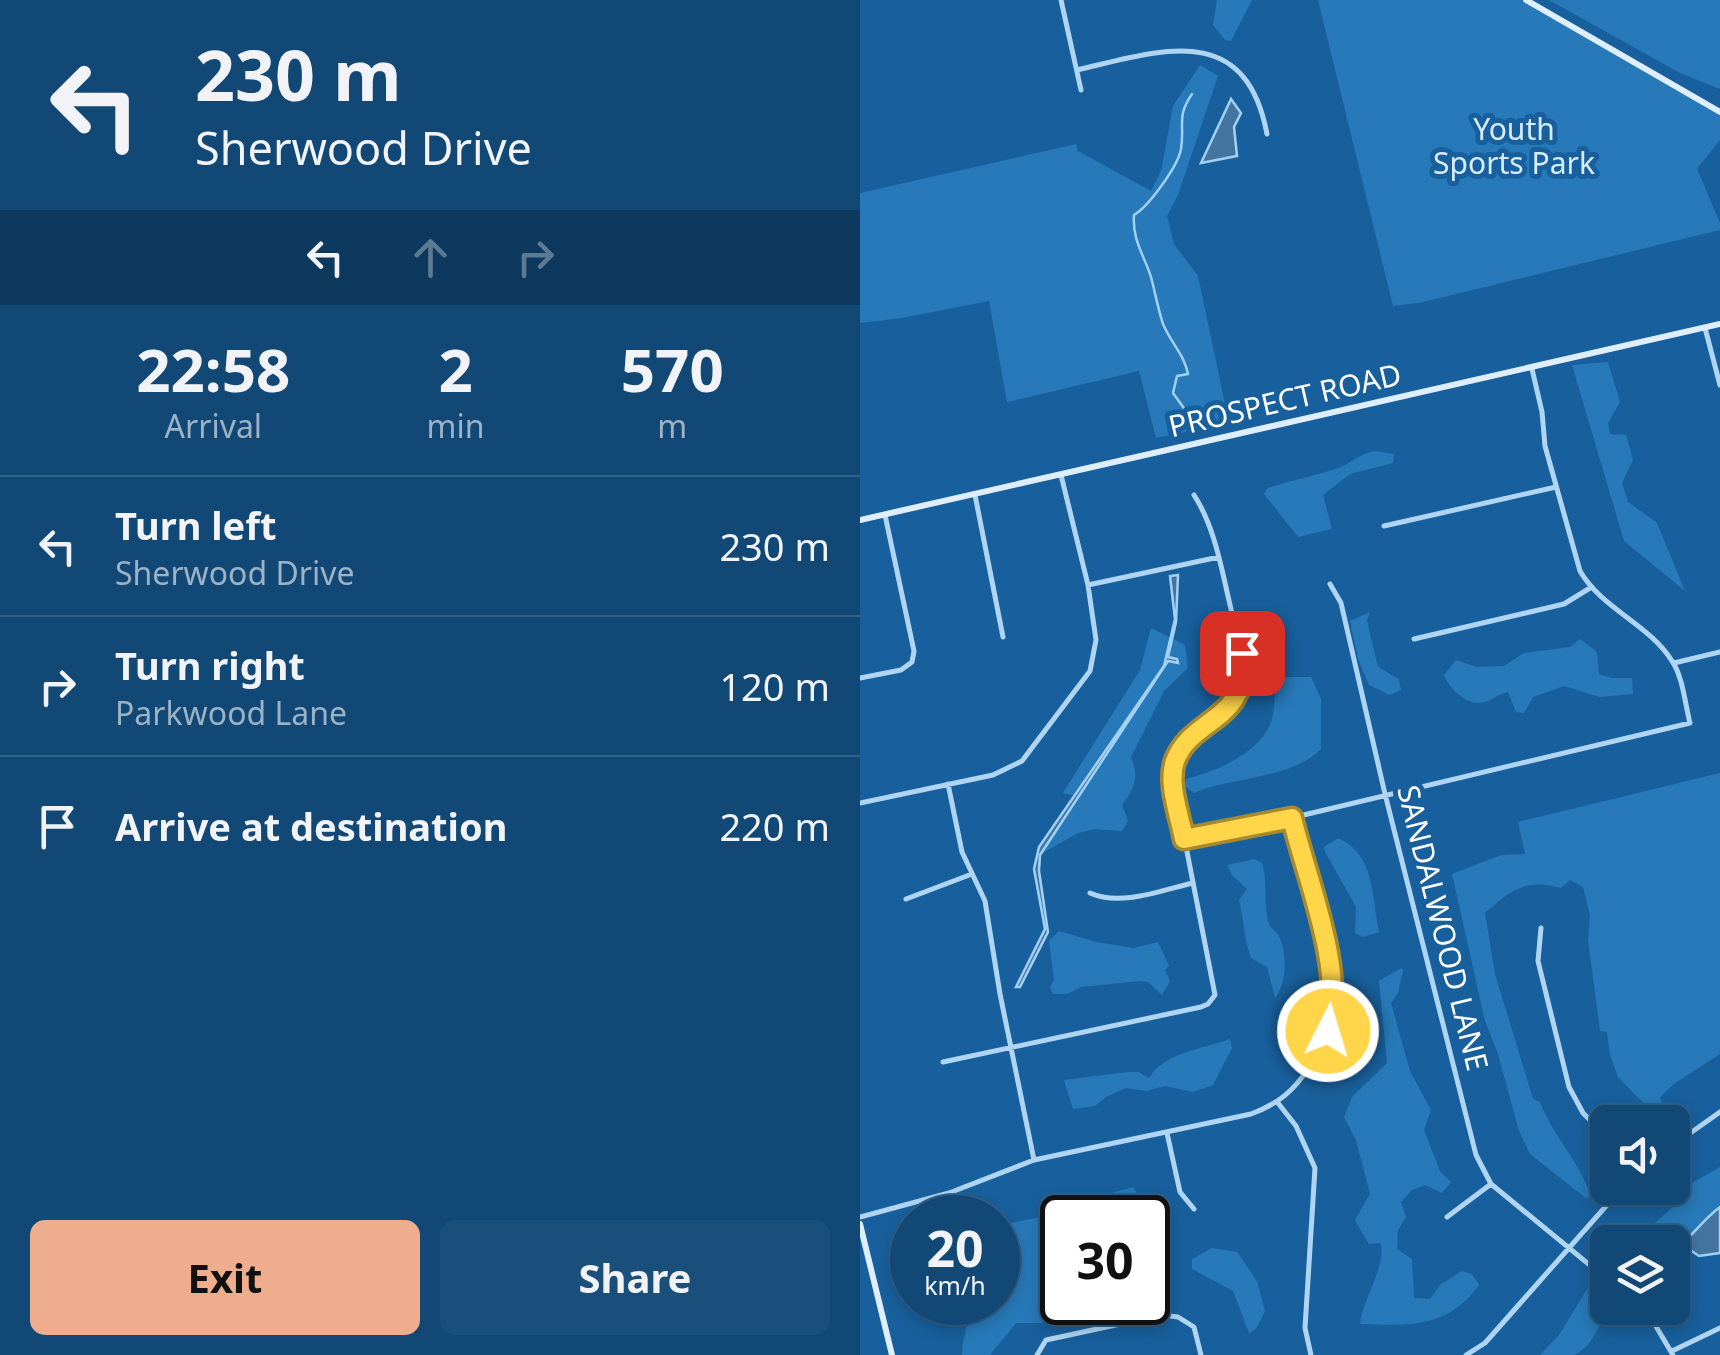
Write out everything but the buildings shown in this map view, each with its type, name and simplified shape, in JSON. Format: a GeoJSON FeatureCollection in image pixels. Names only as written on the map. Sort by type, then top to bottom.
{"type":"FeatureCollection","features":[{"type":"Feature","properties":{"kind":"street"},"geometry":{"type":"LineString","coordinates":[[1061,0],[1082,90]]}},
{"type":"Feature","properties":{"kind":"street"},"geometry":{"type":"LineString","coordinates":[[1526,0],[1720,112]]}},
{"type":"Feature","properties":{"kind":"street"},"geometry":{"type":"LineString","coordinates":[[1077,70],[1170,50],[1209,54],[1248,82],[1267,134]]}},
{"type":"Feature","properties":{"kind":"street","name":"PROSPECT ROAD"},"geometry":{"type":"LineString","coordinates":[[860,520],[1720,324]]}},
{"type":"Feature","properties":{"kind":"street"},"geometry":{"type":"LineString","coordinates":[[1705,328],[1720,385]]}},
{"type":"Feature","properties":{"kind":"street"},"geometry":{"type":"LineString","coordinates":[[1184,839],[1292,818],[1690,722],[1674,663],[1659,644],[1590,588],[1573,550],[1545,446],[1532,369]]}},
{"type":"Feature","properties":{"kind":"street"},"geometry":{"type":"LineString","coordinates":[[860,803],[993,775],[1022,761],[1090,671],[1096,640],[1088,585],[1061,475]]}},
{"type":"Feature","properties":{"kind":"street"},"geometry":{"type":"LineString","coordinates":[[1384,526],[1556,487]]}},
{"type":"Feature","properties":{"kind":"street"},"geometry":{"type":"LineString","coordinates":[[974,494],[1003,638]]}},
{"type":"Feature","properties":{"kind":"street"},"geometry":{"type":"LineString","coordinates":[[943,1062],[1208,1004],[1214,995],[1172,780],[1174,763],[1184,745],[1230,706],[1241,681],[1243,658],[1205,512],[1194,495]]}},
{"type":"Feature","properties":{"kind":"street"},"geometry":{"type":"LineString","coordinates":[[860,678],[901,670],[912,662],[914,651],[884,515]]}},
{"type":"Feature","properties":{"kind":"street"},"geometry":{"type":"LineString","coordinates":[[1088,585],[1218,557]]}},
{"type":"Feature","properties":{"kind":"street","name":"SANDALWOOD LANE"},"geometry":{"type":"LineString","coordinates":[[1330,584],[1341,603],[1476,1155],[1491,1184],[1590,1266]]}},
{"type":"Feature","properties":{"kind":"street"},"geometry":{"type":"LineString","coordinates":[[1414,638],[1564,604],[1590,588]]}},
{"type":"Feature","properties":{"kind":"street"},"geometry":{"type":"LineString","coordinates":[[1674,663],[1720,652]]}},
{"type":"Feature","properties":{"kind":"street"},"geometry":{"type":"LineString","coordinates":[[948,784],[962,852],[985,901],[1034,1160]]}},
{"type":"Feature","properties":{"kind":"street"},"geometry":{"type":"LineString","coordinates":[[892,1355],[860,1220],[949,1193],[1034,1160],[1251,1114],[1278,1104],[1302,1079],[1322,1048],[1334,1012],[1330,966],[1292,818]]}},
{"type":"Feature","properties":{"kind":"street"},"geometry":{"type":"LineString","coordinates":[[906,899],[972,874]]}},
{"type":"Feature","properties":{"kind":"street"},"geometry":{"type":"LineString","coordinates":[[1090,893],[1133,897],[1193,884]]}},
{"type":"Feature","properties":{"kind":"street"},"geometry":{"type":"LineString","coordinates":[[1541,928],[1538,961],[1569,1087],[1590,1120]]}},
{"type":"Feature","properties":{"kind":"street"},"geometry":{"type":"LineString","coordinates":[[1278,1104],[1296,1126],[1315,1168],[1305,1328],[1311,1355]]}},
{"type":"Feature","properties":{"kind":"street"},"geometry":{"type":"LineString","coordinates":[[1690,1133],[1720,1112]]}},
{"type":"Feature","properties":{"kind":"street"},"geometry":{"type":"LineString","coordinates":[[1167,1133],[1180,1192],[1194,1209]]}},
{"type":"Feature","properties":{"kind":"street"},"geometry":{"type":"LineString","coordinates":[[1447,1217],[1491,1184]]}},
{"type":"Feature","properties":{"kind":"street"},"geometry":{"type":"LineString","coordinates":[[1466,1355],[1486,1343],[1607,1205]]}},
{"type":"Feature","properties":{"kind":"street"},"geometry":{"type":"LineString","coordinates":[[1036,1355],[1046,1340],[1162,1316],[1178,1317],[1194,1327],[1201,1355]]}},
{"type":"Feature","properties":{"kind":"street"},"geometry":{"type":"LineString","coordinates":[[1653,1325],[1672,1353],[1720,1328]]}},
{"type":"Feature","properties":{"kind":"green space"},"geometry":{"type":"Polygon","coordinates":[[[1217,0],[1252,0],[1231,41],[1225,40],[1213,25],[1217,0]]]}},
{"type":"Feature","properties":{"kind":"green space","name":"Youth Sports Park"},"geometry":{"type":"Polygon","coordinates":[[[1318,0],[1521,0],[1720,115],[1720,140],[1697,169],[1720,230],[1393,306],[1318,0]]]}},
{"type":"Feature","properties":{"kind":"green space"},"geometry":{"type":"Polygon","coordinates":[[[1549,0],[1720,0],[1720,89],[1680,73],[1549,0]]]}},
{"type":"Feature","properties":{"kind":"green space"},"geometry":{"type":"Polygon","coordinates":[[[1200,65],[1218,76],[1178,195],[1167,216],[1174,244],[1198,276],[1229,423],[1156,438],[1139,371],[1007,402],[989,301],[860,323],[860,193],[1076,144],[1078,151],[1151,191],[1161,171],[1173,106],[1200,65]]]}},
{"type":"Feature","properties":{"kind":"green space"},"geometry":{"type":"Polygon","coordinates":[[[1608,362],[1620,402],[1608,423],[1610,434],[1626,435],[1633,460],[1622,483],[1628,502],[1657,523],[1685,591],[1624,541],[1572,365],[1608,362]]]}},
{"type":"Feature","properties":{"kind":"green space"},"geometry":{"type":"Polygon","coordinates":[[[1374,451],[1394,454],[1393,463],[1350,474],[1323,495],[1332,529],[1298,537],[1264,494],[1268,488],[1338,468],[1374,451]]]}},
{"type":"Feature","properties":{"kind":"green space"},"geometry":{"type":"Polygon","coordinates":[[[1370,612],[1367,621],[1378,667],[1399,679],[1401,690],[1390,695],[1369,685],[1358,659],[1350,621],[1370,612]]]}},
{"type":"Feature","properties":{"kind":"green space"},"geometry":{"type":"Polygon","coordinates":[[[1151,628],[1185,645],[1188,668],[1164,691],[1131,757],[1134,782],[1122,805],[1128,821],[1122,831],[1095,829],[1078,833],[1041,854],[1080,797],[1063,793],[1140,670],[1151,628]]]}},
{"type":"Feature","properties":{"kind":"green space"},"geometry":{"type":"Polygon","coordinates":[[[1580,639],[1597,652],[1599,674],[1632,678],[1633,694],[1600,697],[1564,686],[1533,697],[1524,713],[1516,712],[1508,692],[1484,702],[1471,702],[1450,686],[1444,675],[1456,660],[1476,667],[1504,666],[1524,653],[1570,647],[1580,639]]]}},
{"type":"Feature","properties":{"kind":"green space"},"geometry":{"type":"Polygon","coordinates":[[[1283,677],[1311,677],[1321,699],[1321,749],[1294,767],[1277,772],[1194,793],[1185,786],[1186,779],[1223,766],[1257,743],[1271,722],[1277,687],[1283,677]]]}},
{"type":"Feature","properties":{"kind":"green space"},"geometry":{"type":"Polygon","coordinates":[[[1720,773],[1720,1054],[1675,1083],[1660,1097],[1663,1105],[1645,1105],[1618,1077],[1607,1032],[1600,1031],[1588,940],[1590,915],[1583,887],[1570,880],[1561,888],[1528,885],[1511,892],[1485,913],[1495,974],[1533,1099],[1540,1102],[1579,1170],[1590,1194],[1587,1199],[1530,1154],[1519,1131],[1485,1021],[1452,874],[1501,855],[1525,854],[1518,822],[1720,773]]]}},
{"type":"Feature","properties":{"kind":"green space"},"geometry":{"type":"Polygon","coordinates":[[[1338,838],[1359,854],[1365,866],[1379,932],[1363,937],[1355,933],[1356,907],[1324,847],[1338,838]]]}},
{"type":"Feature","properties":{"kind":"green space"},"geometry":{"type":"Polygon","coordinates":[[[1254,859],[1262,863],[1268,920],[1284,953],[1284,977],[1275,998],[1267,967],[1251,958],[1249,951],[1239,900],[1247,889],[1227,865],[1254,859]]]}},
{"type":"Feature","properties":{"kind":"green space"},"geometry":{"type":"Polygon","coordinates":[[[1059,931],[1134,948],[1158,942],[1169,966],[1165,970],[1170,981],[1162,995],[1148,982],[1140,981],[1053,994],[1049,941],[1059,931]]]}},
{"type":"Feature","properties":{"kind":"green space"},"geometry":{"type":"Polygon","coordinates":[[[1401,968],[1398,993],[1391,1003],[1410,1071],[1431,1110],[1424,1130],[1440,1171],[1451,1182],[1442,1193],[1425,1185],[1412,1190],[1401,1202],[1406,1217],[1398,1230],[1397,1249],[1412,1259],[1414,1298],[1430,1299],[1440,1285],[1462,1271],[1472,1274],[1479,1285],[1454,1310],[1441,1317],[1411,1324],[1360,1324],[1382,1251],[1380,1243],[1369,1244],[1355,1220],[1370,1194],[1356,1140],[1344,1117],[1352,1097],[1387,1063],[1379,981],[1401,968]]]}},
{"type":"Feature","properties":{"kind":"green space"},"geometry":{"type":"Polygon","coordinates":[[[1230,1039],[1232,1048],[1213,1085],[1193,1092],[1165,1086],[1147,1091],[1126,1088],[1095,1106],[1073,1109],[1064,1080],[1128,1072],[1139,1072],[1149,1078],[1175,1057],[1230,1039]]]}},
{"type":"Feature","properties":{"kind":"green space"},"geometry":{"type":"Polygon","coordinates":[[[1720,1167],[1720,1207],[1690,1236],[1690,1225],[1653,1225],[1675,1205],[1690,1205],[1690,1184],[1720,1167]]]}},
{"type":"Feature","properties":{"kind":"green space"},"geometry":{"type":"Polygon","coordinates":[[[1133,1187],[1138,1195],[1105,1195],[1133,1187]]]}},
{"type":"Feature","properties":{"kind":"green space"},"geometry":{"type":"Polygon","coordinates":[[[1040,1217],[1040,1323],[1020,1323],[1020,1221],[1040,1217]]]}},
{"type":"Feature","properties":{"kind":"green space"},"geometry":{"type":"Polygon","coordinates":[[[1212,1248],[1237,1252],[1257,1281],[1265,1311],[1256,1329],[1249,1333],[1233,1291],[1192,1269],[1192,1259],[1212,1248]]]}},
{"type":"Feature","properties":{"kind":"green space"},"geometry":{"type":"Polygon","coordinates":[[[1589,1286],[1590,1325],[1599,1325],[1588,1344],[1574,1355],[1540,1355],[1559,1335],[1589,1286]]]}},
{"type":"Feature","properties":{"kind":"green space"},"geometry":{"type":"Polygon","coordinates":[[[967,1325],[1014,1325],[990,1355],[962,1355],[967,1325]]]}},
{"type":"Feature","properties":{"kind":"shaded area"},"geometry":{"type":"Polygon","coordinates":[[[1231,99],[1241,113],[1234,127],[1237,156],[1201,163],[1231,99]]]}},
{"type":"Feature","properties":{"kind":"shaded area"},"geometry":{"type":"Polygon","coordinates":[[[1178,575],[1176,622],[1168,657],[1178,663],[1168,661],[1040,855],[1048,932],[1020,987],[1016,987],[1045,929],[1034,869],[1039,847],[1164,666],[1175,619],[1170,576],[1178,575]]]}},
{"type":"Feature","properties":{"kind":"shaded area"},"geometry":{"type":"Polygon","coordinates":[[[1720,1207],[1720,1253],[1699,1256],[1690,1250],[1690,1236],[1720,1207]]]}},
{"type":"Feature","properties":{"kind":"waterway"},"geometry":{"type":"LineString","coordinates":[[1192,94],[1183,115],[1179,156],[1155,195],[1134,215],[1134,224],[1163,324],[1188,374],[1177,376],[1173,393],[1196,425]]}},
{"type":"Feature","properties":{"kind":"route"},"geometry":{"type":"LineString","coordinates":[[1242,653],[1241,681],[1230,706],[1184,745],[1174,763],[1172,780],[1184,839],[1292,818],[1330,966],[1334,1012],[1328,1031]]}}]}
